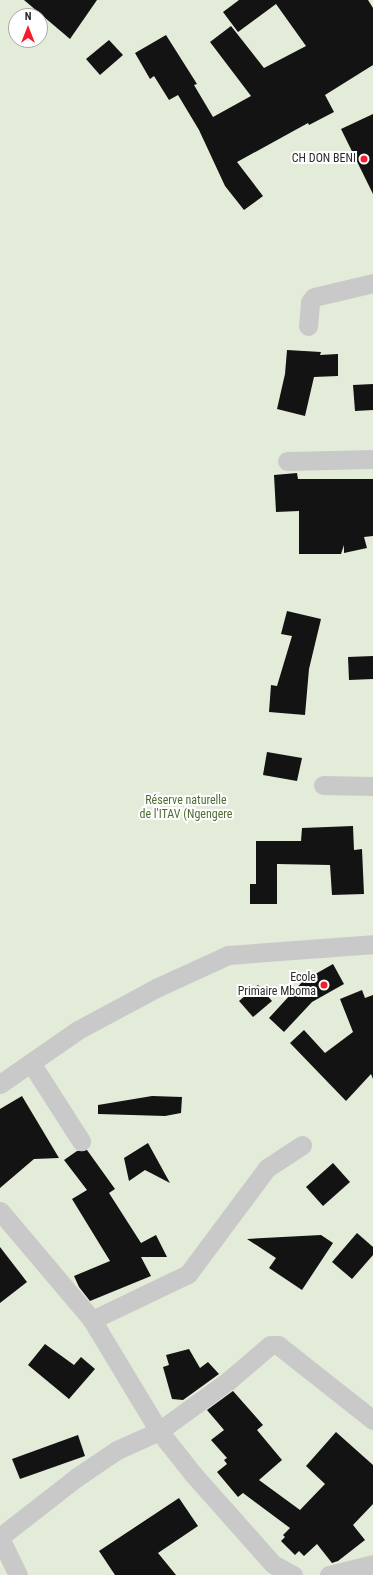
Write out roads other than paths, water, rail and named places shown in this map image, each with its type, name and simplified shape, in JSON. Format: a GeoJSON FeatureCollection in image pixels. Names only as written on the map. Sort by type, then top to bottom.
{"type":"FeatureCollection","features":[{"type":"Feature","properties":{"kind":"street"},"geometry":{"type":"LineString","coordinates":[[308,326],[310,302],[314,297],[373,283]]}},
{"type":"Feature","properties":{"kind":"street"},"geometry":{"type":"LineString","coordinates":[[287,461],[373,459]]}},
{"type":"Feature","properties":{"kind":"street"},"geometry":{"type":"LineString","coordinates":[[323,785],[373,786]]}},
{"type":"Feature","properties":{"kind":"street"},"geometry":{"type":"LineString","coordinates":[[0,1084],[78,1030],[156,988],[228,955],[373,944]]}},
{"type":"Feature","properties":{"kind":"street"},"geometry":{"type":"LineString","coordinates":[[31,1063],[81,1141]]}},
{"type":"Feature","properties":{"kind":"street"},"geometry":{"type":"LineString","coordinates":[[92,1320],[188,1274],[267,1168],[302,1145]]}},
{"type":"Feature","properties":{"kind":"street"},"geometry":{"type":"LineString","coordinates":[[0,1210],[92,1320],[159,1431],[229,1516],[273,1564],[293,1575]]}},
{"type":"Feature","properties":{"kind":"street"},"geometry":{"type":"LineString","coordinates":[[18,1575],[0,1538],[77,1477],[117,1450],[159,1431],[228,1381],[270,1345],[278,1345],[373,1420]]}},
{"type":"Feature","properties":{"kind":"street"},"geometry":{"type":"LineString","coordinates":[[329,1575],[373,1564]]}},
{"type":"Feature","properties":{"kind":"place","name":"CH DON BENI"},"geometry":{"type":"Point","coordinates":[364,159]}},
{"type":"Feature","properties":{"kind":"place","name":"Ecole Primaire Mboma"},"geometry":{"type":"Point","coordinates":[324,985]}},
{"type":"Feature","properties":{"kind":"park label","name":"Réserve naturelle de l'ITAV (Ngengere"},"geometry":{"type":"Point","coordinates":[186,808]}}]}
